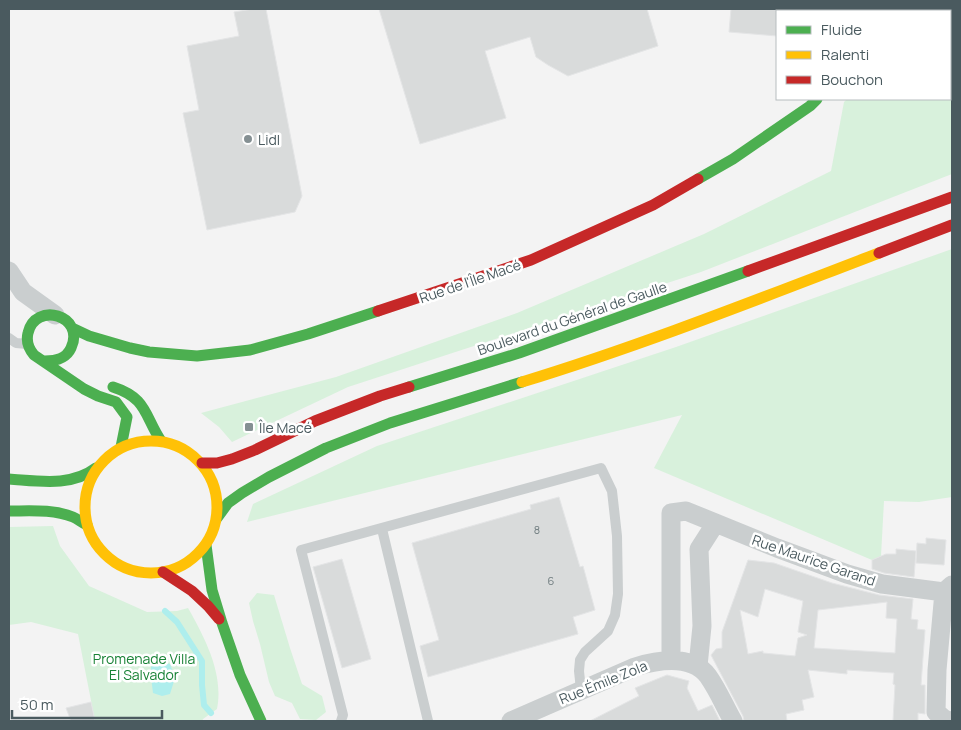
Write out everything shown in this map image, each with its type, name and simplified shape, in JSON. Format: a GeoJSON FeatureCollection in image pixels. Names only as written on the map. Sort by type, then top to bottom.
{"type":"FeatureCollection","features":[{"type":"Feature","properties":{"kind":"main road","name":"Rue de l'Île Macé"},"geometry":{"type":"LineString","coordinates":[[72,328],[89,336],[130,348],[149,352],[197,356],[250,350],[276,343],[531,260],[654,205],[733,159],[816,100]]}},
{"type":"Feature","properties":{"kind":"main road","name":"Boulevard du Général de Gaulle"},"geometry":{"type":"LineString","coordinates":[[202,463],[217,463],[232,459],[315,421],[380,396],[519,353],[952,197]]}},
{"type":"Feature","properties":{"kind":"main road"},"geometry":{"type":"LineString","coordinates":[[217,518],[228,503],[242,493],[326,448],[390,423],[617,351],[952,226]]}},
{"type":"Feature","properties":{"kind":"main road"},"geometry":{"type":"LineString","coordinates":[[76,359],[73,344],[74,333],[66,320],[54,315],[47,315],[38,318],[31,325],[28,339],[32,353],[86,390],[120,406],[127,418],[121,447]]}},
{"type":"Feature","properties":{"kind":"main road"},"geometry":{"type":"LineString","coordinates":[[45,361],[59,360],[67,355],[73,344],[89,336]]}},
{"type":"Feature","properties":{"kind":"main road"},"geometry":{"type":"LineString","coordinates":[[105,386],[125,391],[139,400],[161,441]]}},
{"type":"Feature","properties":{"kind":"main road"},"geometry":{"type":"LineString","coordinates":[[9,479],[60,481],[73,479],[83,476],[96,468],[109,455],[133,442],[161,441],[175,445],[185,449],[202,463],[211,477],[216,493],[218,510],[217,518],[206,544],[194,558],[179,567],[163,572],[139,572],[116,563],[103,553],[93,540],[84,511],[89,481],[96,468]]}},
{"type":"Feature","properties":{"kind":"main road"},"geometry":{"type":"LineString","coordinates":[[9,511],[58,514],[72,517],[87,525]]}},
{"type":"Feature","properties":{"kind":"main road"},"geometry":{"type":"LineString","coordinates":[[206,544],[212,590],[222,623],[240,674],[261,721]]}},
{"type":"Feature","properties":{"kind":"main road"},"geometry":{"type":"LineString","coordinates":[[163,572],[192,591],[222,623]]}},
{"type":"Feature","properties":{"kind":"main road"},"geometry":{"type":"LineString","coordinates":[[239,700],[240,674]]}},
{"type":"Feature","properties":{"kind":"street"},"geometry":{"type":"LineString","coordinates":[[9,271],[23,292],[54,315]]}},
{"type":"Feature","properties":{"kind":"street"},"geometry":{"type":"LineString","coordinates":[[23,292],[28,339]]}},
{"type":"Feature","properties":{"kind":"street","name":"Rue Maurice Garand"},"geometry":{"type":"LineString","coordinates":[[671,660],[671,513],[686,511],[777,548],[848,574],[882,584],[948,588],[937,670],[939,718]]}},
{"type":"Feature","properties":{"kind":"street"},"geometry":{"type":"LineString","coordinates":[[715,524],[700,549],[702,626],[698,666],[708,676],[733,721]]}},
{"type":"Feature","properties":{"kind":"street","name":"Rue Émile Zola"},"geometry":{"type":"LineString","coordinates":[[511,721],[643,664],[671,660],[698,666]]}},
{"type":"Feature","properties":{"kind":"lane"},"geometry":{"type":"LineString","coordinates":[[9,338],[16,343],[28,339]]}},
{"type":"Feature","properties":{"kind":"lane"},"geometry":{"type":"LineString","coordinates":[[341,721],[343,715],[301,550],[601,468],[612,491],[617,536],[618,594],[615,615],[608,631],[585,652],[580,660],[581,690]]}},
{"type":"Feature","properties":{"kind":"lane"},"geometry":{"type":"LineString","coordinates":[[382,529],[428,721]]}},
{"type":"Feature","properties":{"kind":"green space"},"geometry":{"type":"Polygon","coordinates":[[[952,9],[952,174],[701,272],[348,387],[232,442],[219,427],[201,413],[336,377],[517,313],[704,234],[831,171],[844,102],[846,100],[951,100],[951,10],[936,10],[952,9]]]}},
{"type":"Feature","properties":{"kind":"green space"},"geometry":{"type":"Polygon","coordinates":[[[952,249],[952,497],[919,502],[884,501],[881,556],[872,560],[654,468],[682,415],[247,522],[253,504],[377,446],[676,347],[952,249]]]}},
{"type":"Feature","properties":{"kind":"green space","name":"Promenade Villa El Salvador"},"geometry":{"type":"Polygon","coordinates":[[[53,526],[60,546],[89,586],[147,612],[177,611],[188,608],[212,657],[218,683],[217,709],[202,721],[95,721],[78,634],[31,622],[9,625],[9,527],[53,526]]]}},
{"type":"Feature","properties":{"kind":"green space"},"geometry":{"type":"Polygon","coordinates":[[[257,593],[274,595],[302,684],[322,696],[326,712],[316,720],[300,719],[292,703],[275,696],[269,682],[249,603],[257,593]]]}},
{"type":"Feature","properties":{"kind":"water"},"geometry":{"type":"Polygon","coordinates":[[[158,661],[170,664],[175,678],[170,694],[162,696],[153,693],[151,677],[151,667],[158,661]]]}},
{"type":"Feature","properties":{"kind":"building","name":"Lidl"},"geometry":{"type":"Polygon","coordinates":[[[266,9],[302,196],[295,212],[207,230],[183,113],[199,110],[187,46],[239,36],[234,12],[266,9]]]}},
{"type":"Feature","properties":{"kind":"building"},"geometry":{"type":"Polygon","coordinates":[[[379,9],[647,9],[658,46],[568,76],[536,57],[530,37],[485,51],[506,118],[420,144],[379,9]]]}},
{"type":"Feature","properties":{"kind":"building"},"geometry":{"type":"Polygon","coordinates":[[[731,9],[777,9],[776,36],[729,32],[731,9]]]}},
{"type":"Feature","properties":{"kind":"building"},"geometry":{"type":"Polygon","coordinates":[[[559,497],[580,567],[583,566],[595,610],[573,617],[578,634],[428,677],[420,646],[439,640],[412,543],[531,509],[530,505],[559,497]]]}},
{"type":"Feature","properties":{"kind":"building"},"geometry":{"type":"Polygon","coordinates":[[[926,538],[946,540],[944,565],[916,563],[917,543],[926,544],[926,538]]]}},
{"type":"Feature","properties":{"kind":"building"},"geometry":{"type":"Polygon","coordinates":[[[896,549],[916,551],[914,577],[884,573],[872,569],[872,560],[886,554],[896,554],[896,549]]]}},
{"type":"Feature","properties":{"kind":"building"},"geometry":{"type":"Polygon","coordinates":[[[342,559],[371,659],[342,668],[313,567],[342,559]]]}},
{"type":"Feature","properties":{"kind":"building"},"geometry":{"type":"Polygon","coordinates":[[[748,560],[774,563],[832,583],[879,595],[913,599],[911,619],[918,620],[917,629],[925,630],[921,685],[925,685],[925,714],[918,713],[918,721],[893,721],[894,673],[847,670],[847,674],[808,670],[814,697],[802,700],[804,710],[786,714],[787,721],[744,721],[711,655],[716,649],[722,648],[722,632],[748,560]],[[765,589],[758,617],[740,610],[748,654],[763,651],[763,653],[795,656],[798,638],[807,635],[798,632],[803,601],[765,589]],[[887,602],[818,610],[814,648],[895,653],[897,619],[886,618],[887,602]]]}},
{"type":"Feature","properties":{"kind":"building"},"geometry":{"type":"Polygon","coordinates":[[[667,675],[689,681],[687,688],[698,711],[712,705],[720,721],[590,721],[639,696],[635,688],[667,675]]]}},
{"type":"Feature","properties":{"kind":"building"},"geometry":{"type":"Polygon","coordinates":[[[91,702],[95,721],[71,721],[66,708],[91,702]]]}},
{"type":"Feature","properties":{"kind":"waterway"},"geometry":{"type":"LineString","coordinates":[[165,611],[177,622],[202,661],[204,705],[211,713]]}},
{"type":"Feature","properties":{"kind":"traffic: fast"},"geometry":{"type":"LineString","coordinates":[[698,179],[733,159],[816,100]]}},
{"type":"Feature","properties":{"kind":"traffic: fast"},"geometry":{"type":"LineString","coordinates":[[409,387],[519,353],[748,271]]}},
{"type":"Feature","properties":{"kind":"traffic: fast"},"geometry":{"type":"LineString","coordinates":[[72,328],[89,336],[130,348],[149,352],[197,356],[250,350],[308,334],[378,311]]}},
{"type":"Feature","properties":{"kind":"traffic: fast"},"geometry":{"type":"LineString","coordinates":[[45,361],[60,359],[71,348],[74,337],[72,327],[66,320],[58,316],[40,317],[32,323],[27,336],[29,348],[34,355],[84,389],[116,402],[127,417],[121,447]]}},
{"type":"Feature","properties":{"kind":"traffic: fast"},"geometry":{"type":"LineString","coordinates":[[217,518],[228,503],[242,493],[326,448],[390,423],[522,382]]}},
{"type":"Feature","properties":{"kind":"traffic: fast"},"geometry":{"type":"LineString","coordinates":[[113,387],[124,391],[139,402],[161,441]]}},
{"type":"Feature","properties":{"kind":"traffic: fast"},"geometry":{"type":"LineString","coordinates":[[9,479],[65,480],[76,478],[96,468]]}},
{"type":"Feature","properties":{"kind":"traffic: fast"},"geometry":{"type":"LineString","coordinates":[[9,511],[41,511],[65,514],[87,525]]}},
{"type":"Feature","properties":{"kind":"traffic: fast"},"geometry":{"type":"LineString","coordinates":[[206,545],[212,590],[222,623],[240,675],[261,721]]}},
{"type":"Feature","properties":{"kind":"traffic: slow"},"geometry":{"type":"LineString","coordinates":[[522,382],[657,337],[879,253]]}},
{"type":"Feature","properties":{"kind":"traffic: slow"},"geometry":{"type":"LineString","coordinates":[[151,441],[164,442],[176,446],[198,460],[212,482],[216,494],[217,507],[216,520],[212,532],[198,554],[176,568],[164,572],[151,573],[138,572],[126,568],[104,554],[90,532],[86,520],[85,507],[86,494],[90,482],[104,460],[126,446],[138,442],[151,441]]}},
{"type":"Feature","properties":{"kind":"traffic: jam"},"geometry":{"type":"LineString","coordinates":[[378,311],[531,260],[653,205],[698,179]]}},
{"type":"Feature","properties":{"kind":"traffic: jam"},"geometry":{"type":"LineString","coordinates":[[748,271],[952,197]]}},
{"type":"Feature","properties":{"kind":"traffic: jam"},"geometry":{"type":"LineString","coordinates":[[879,253],[952,225]]}},
{"type":"Feature","properties":{"kind":"traffic: jam"},"geometry":{"type":"LineString","coordinates":[[202,463],[217,463],[232,459],[315,421],[409,387]]}},
{"type":"Feature","properties":{"kind":"traffic: jam"},"geometry":{"type":"LineString","coordinates":[[163,572],[192,591],[219,619]]}},
{"type":"Feature","properties":{"kind":"place","name":"Lidl"},"geometry":{"type":"Point","coordinates":[248,139]}},
{"type":"Feature","properties":{"kind":"place","name":"Île Macé"},"geometry":{"type":"Point","coordinates":[249,427]}}]}
